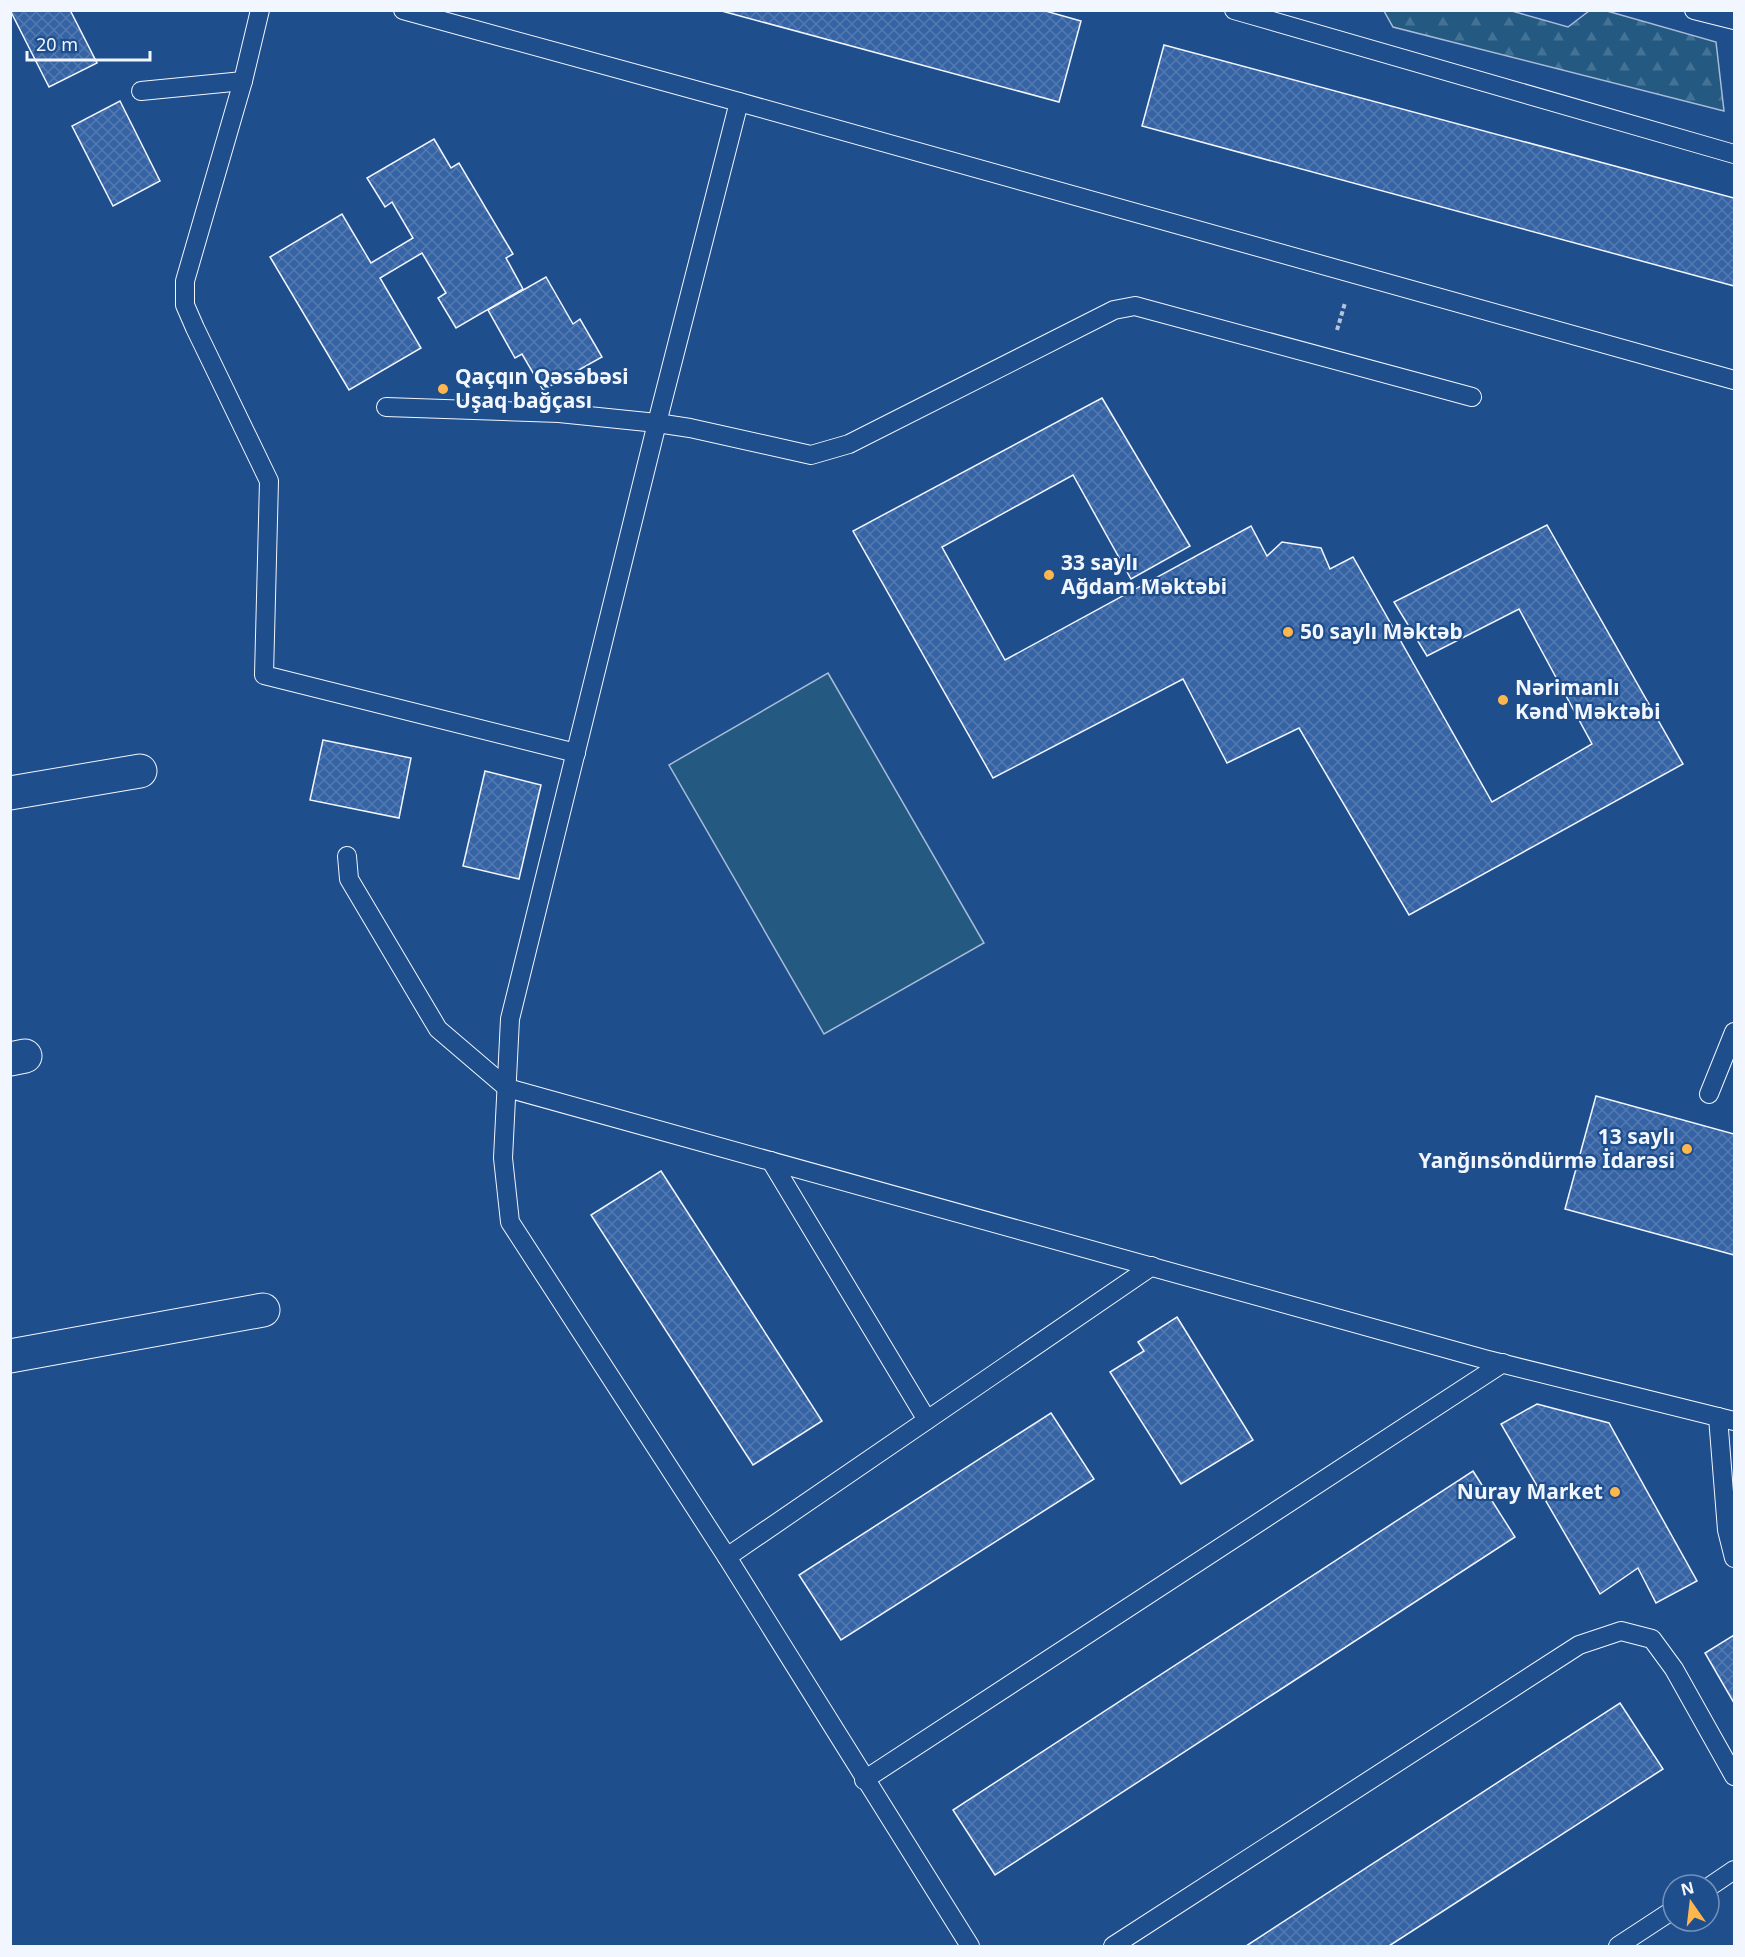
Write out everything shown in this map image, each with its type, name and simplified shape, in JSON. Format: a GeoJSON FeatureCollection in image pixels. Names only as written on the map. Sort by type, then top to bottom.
{"type":"FeatureCollection","features":[{"type":"Feature","properties":{"kind":"street"},"geometry":{"type":"LineString","coordinates":[[10,793],[140,771]]}},
{"type":"Feature","properties":{"kind":"street"},"geometry":{"type":"LineString","coordinates":[[10,1356],[263,1310]]}},
{"type":"Feature","properties":{"kind":"lane"},"geometry":{"type":"LineString","coordinates":[[260,10],[243,81],[184,281],[185,305],[269,481],[264,675],[576,753]]}},
{"type":"Feature","properties":{"kind":"lane"},"geometry":{"type":"LineString","coordinates":[[402,10],[1734,380]]}},
{"type":"Feature","properties":{"kind":"lane"},"geometry":{"type":"LineString","coordinates":[[1234,10],[1734,154]]}},
{"type":"Feature","properties":{"kind":"lane"},"geometry":{"type":"LineString","coordinates":[[1694,10],[1734,20]]}},
{"type":"Feature","properties":{"kind":"lane"},"geometry":{"type":"LineString","coordinates":[[141,91],[243,81]]}},
{"type":"Feature","properties":{"kind":"lane"},"geometry":{"type":"LineString","coordinates":[[739,102],[510,1018],[503,1158],[510,1222],[727,1557],[970,1947]]}},
{"type":"Feature","properties":{"kind":"lane"},"geometry":{"type":"LineString","coordinates":[[386,407],[559,413],[657,423],[690,428],[811,455],[849,444],[1114,310],[1135,306],[1472,397]]}},
{"type":"Feature","properties":{"kind":"lane"},"geometry":{"type":"LineString","coordinates":[[347,856],[349,879],[438,1029],[507,1088],[1503,1363],[1726,1419],[1727,1530],[1734,1558]]}},
{"type":"Feature","properties":{"kind":"lane"},"geometry":{"type":"LineString","coordinates":[[1709,1094],[1734,1032]]}},
{"type":"Feature","properties":{"kind":"lane"},"geometry":{"type":"LineString","coordinates":[[771,1161],[927,1420]]}},
{"type":"Feature","properties":{"kind":"lane"},"geometry":{"type":"LineString","coordinates":[[727,1557],[1152,1266]]}},
{"type":"Feature","properties":{"kind":"lane"},"geometry":{"type":"LineString","coordinates":[[864,1780],[1503,1363]]}},
{"type":"Feature","properties":{"kind":"lane"},"geometry":{"type":"LineString","coordinates":[[1113,1947],[1579,1645],[1621,1631],[1652,1639],[1674,1669],[1734,1776]]}},
{"type":"Feature","properties":{"kind":"lane"},"geometry":{"type":"LineString","coordinates":[[1721,1879],[1734,1870]]}},
{"type":"Feature","properties":{"kind":"lane"},"geometry":{"type":"LineString","coordinates":[[1618,1947],[1661,1918]]}},
{"type":"Feature","properties":{"kind":"path"},"geometry":{"type":"LineString","coordinates":[[1329,358],[1354,273]]}},
{"type":"Feature","properties":{"kind":"green space"},"geometry":{"type":"Polygon","coordinates":[[[1384,11],[1512,11],[1568,27],[1589,11],[1607,11],[1716,42],[1724,111],[1393,27],[1384,11]]]}},
{"type":"Feature","properties":{"kind":"green space"},"geometry":{"type":"Polygon","coordinates":[[[828,673],[984,943],[824,1034],[669,765],[828,673]]]}},
{"type":"Feature","properties":{"kind":"building"},"geometry":{"type":"Polygon","coordinates":[[[10,10],[70,10],[97,63],[49,87],[10,10]]]}},
{"type":"Feature","properties":{"kind":"building"},"geometry":{"type":"Polygon","coordinates":[[[718,10],[1042,10],[1081,21],[1059,102],[718,10]]]}},
{"type":"Feature","properties":{"kind":"building"},"geometry":{"type":"Polygon","coordinates":[[[1164,45],[1734,198],[1734,286],[1142,126],[1164,45]]]}},
{"type":"Feature","properties":{"kind":"building"},"geometry":{"type":"Polygon","coordinates":[[[120,101],[160,181],[113,206],[72,126],[120,101]]]}},
{"type":"Feature","properties":{"kind":"building"},"geometry":{"type":"Polygon","coordinates":[[[434,139],[451,168],[459,163],[513,254],[506,258],[523,289],[456,328],[438,298],[446,293],[422,253],[380,278],[421,348],[349,390],[270,257],[342,214],[371,263],[413,238],[392,202],[385,207],[367,178],[434,139]]]}},
{"type":"Feature","properties":{"kind":"building"},"geometry":{"type":"Polygon","coordinates":[[[546,277],[573,324],[580,319],[602,357],[543,390],[522,354],[515,358],[488,310],[546,277]]]}},
{"type":"Feature","properties":{"kind":"building"},"geometry":{"type":"Polygon","coordinates":[[[1102,398],[1190,546],[1131,579],[1073,475],[942,547],[1005,660],[1251,526],[1267,556],[1282,542],[1321,548],[1330,569],[1353,557],[1492,802],[1592,744],[1519,609],[1427,656],[1394,602],[1547,525],[1683,764],[1409,915],[1299,728],[1227,763],[1183,679],[993,778],[853,531],[1102,398]]]}},
{"type":"Feature","properties":{"kind":"building"},"geometry":{"type":"Polygon","coordinates":[[[323,740],[411,758],[399,818],[310,800],[323,740]]]}},
{"type":"Feature","properties":{"kind":"building"},"geometry":{"type":"Polygon","coordinates":[[[485,771],[541,785],[519,879],[463,866],[485,771]]]}},
{"type":"Feature","properties":{"kind":"building"},"geometry":{"type":"Polygon","coordinates":[[[1596,1096],[1734,1134],[1734,1255],[1565,1209],[1596,1096]]]}},
{"type":"Feature","properties":{"kind":"building"},"geometry":{"type":"Polygon","coordinates":[[[661,1171],[822,1421],[753,1465],[591,1215],[661,1171]]]}},
{"type":"Feature","properties":{"kind":"building"},"geometry":{"type":"Polygon","coordinates":[[[1177,1317],[1253,1440],[1181,1484],[1110,1372],[1144,1351],[1138,1342],[1177,1317]]]}},
{"type":"Feature","properties":{"kind":"building"},"geometry":{"type":"Polygon","coordinates":[[[1537,1404],[1609,1423],[1697,1581],[1656,1603],[1638,1568],[1600,1594],[1501,1424],[1537,1404]]]}},
{"type":"Feature","properties":{"kind":"building"},"geometry":{"type":"Polygon","coordinates":[[[1051,1413],[1094,1479],[841,1640],[799,1575],[1051,1413]]]}},
{"type":"Feature","properties":{"kind":"building"},"geometry":{"type":"Polygon","coordinates":[[[1473,1471],[1515,1537],[995,1875],[953,1810],[1473,1471]]]}},
{"type":"Feature","properties":{"kind":"building"},"geometry":{"type":"Polygon","coordinates":[[[1734,1635],[1734,1703],[1705,1653],[1734,1635]]]}},
{"type":"Feature","properties":{"kind":"building"},"geometry":{"type":"Polygon","coordinates":[[[1620,1703],[1663,1769],[1389,1946],[1246,1946],[1620,1703]]]}},
{"type":"Feature","properties":{"kind":"place","name":"Qaçqın Qəsəbəsi Uşaq bağçası"},"geometry":{"type":"Point","coordinates":[443,389]}},
{"type":"Feature","properties":{"kind":"place","name":"33 saylı Ağdam Məktəbi"},"geometry":{"type":"Point","coordinates":[1049,575]}},
{"type":"Feature","properties":{"kind":"place","name":"50 saylı Məktəb"},"geometry":{"type":"Point","coordinates":[1288,632]}},
{"type":"Feature","properties":{"kind":"place","name":"Nərimanlı Kənd Məktəbi"},"geometry":{"type":"Point","coordinates":[1503,700]}},
{"type":"Feature","properties":{"kind":"place","name":"13 saylı Yanğınsöndürmə İdarəsi"},"geometry":{"type":"Point","coordinates":[1687,1149]}},
{"type":"Feature","properties":{"kind":"place","name":"Nuray Market"},"geometry":{"type":"Point","coordinates":[1615,1492]}}]}
